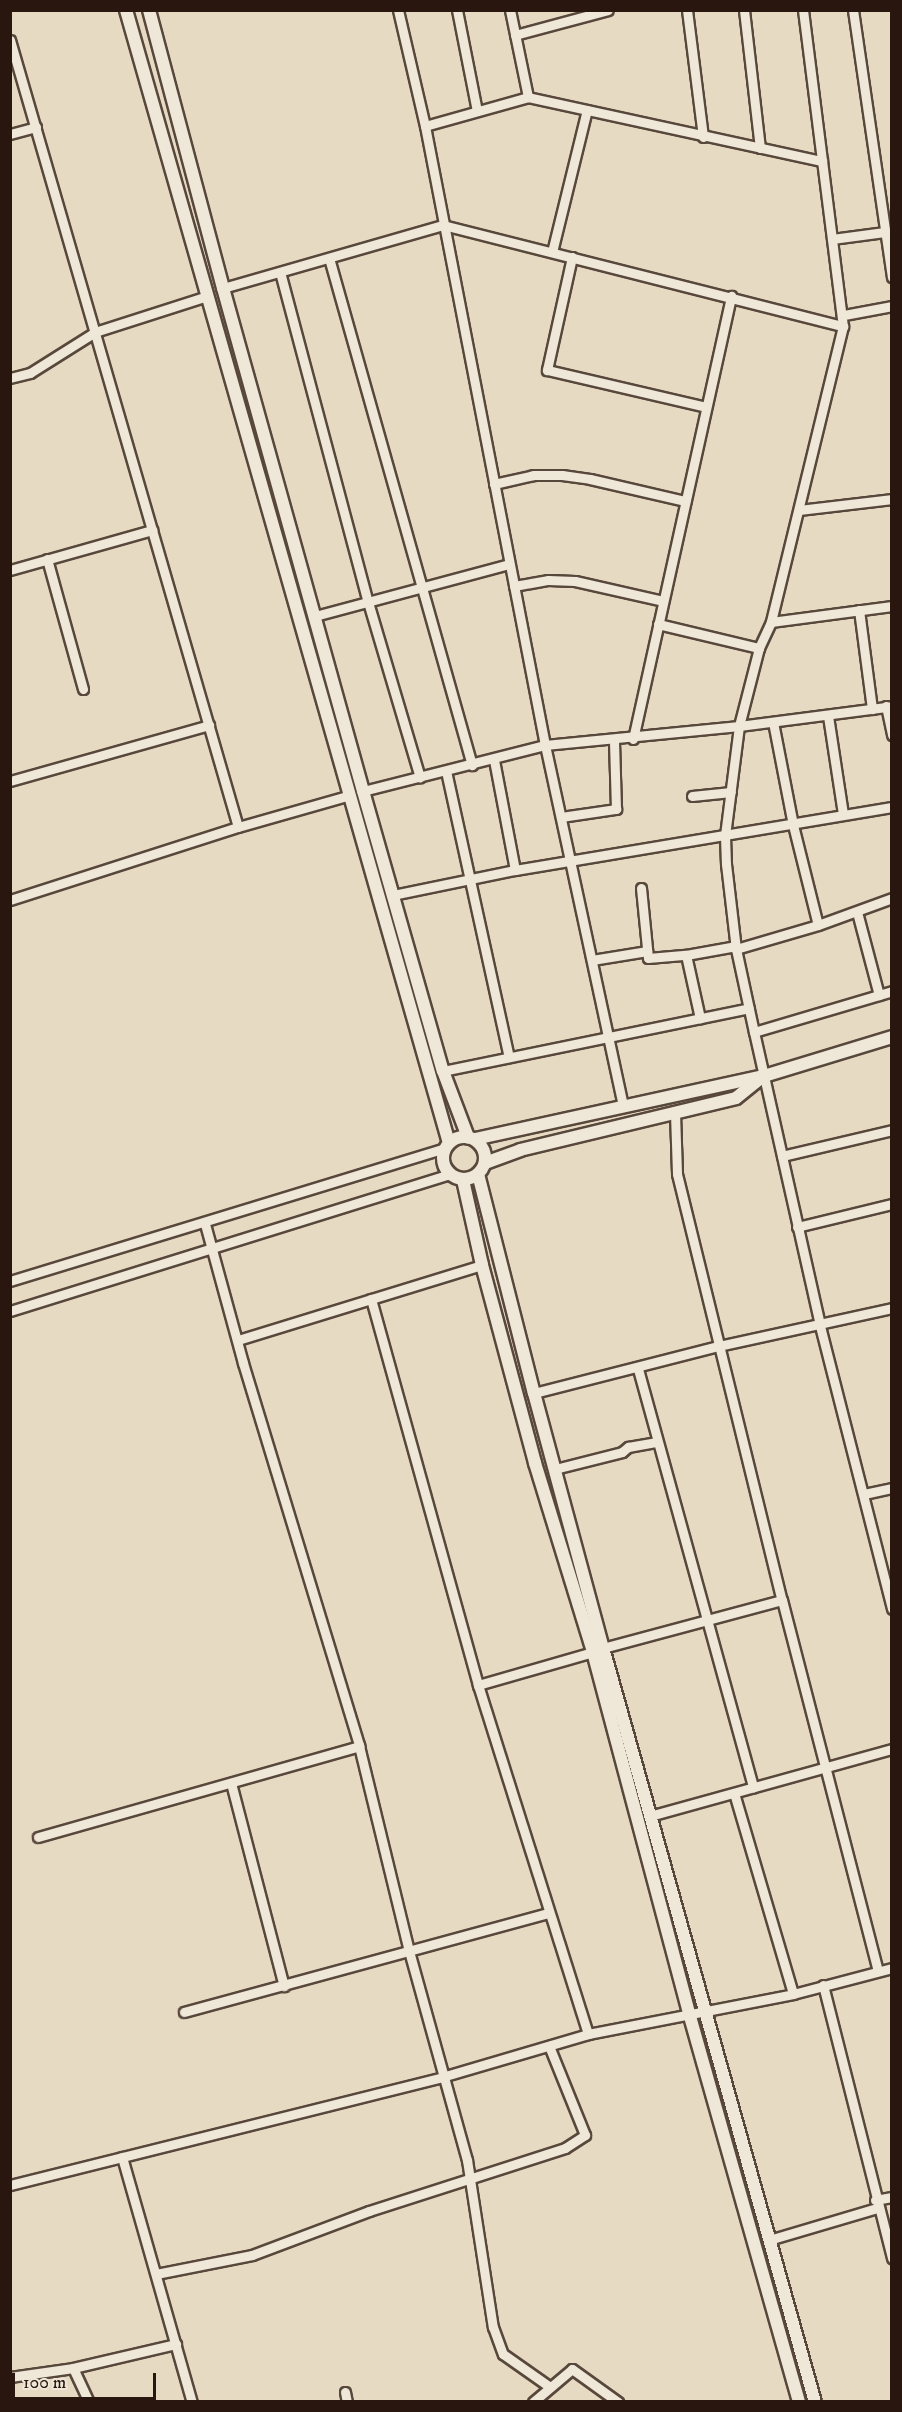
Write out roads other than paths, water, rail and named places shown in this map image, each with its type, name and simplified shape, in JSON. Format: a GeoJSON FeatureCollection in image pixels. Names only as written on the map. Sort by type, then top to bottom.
{"type":"FeatureCollection","features":[{"type":"Feature","properties":{"kind":"street"},"geometry":{"type":"LineString","coordinates":[[126,10],[350,795],[447,1145],[442,1162],[450,1174],[463,1180],[478,1174],[485,1163],[484,1150],[472,1138],[443,1071],[223,288],[149,10]]}},
{"type":"Feature","properties":{"kind":"street"},"geometry":{"type":"LineString","coordinates":[[398,10],[425,126],[545,745],[623,1106]]}},
{"type":"Feature","properties":{"kind":"street"},"geometry":{"type":"LineString","coordinates":[[457,10],[477,111]]}},
{"type":"Feature","properties":{"kind":"street"},"geometry":{"type":"LineString","coordinates":[[510,10],[528,97]]}},
{"type":"Feature","properties":{"kind":"street"},"geometry":{"type":"LineString","coordinates":[[687,10],[703,137]]}},
{"type":"Feature","properties":{"kind":"street"},"geometry":{"type":"LineString","coordinates":[[744,10],[760,148]]}},
{"type":"Feature","properties":{"kind":"street"},"geometry":{"type":"LineString","coordinates":[[803,10],[844,315],[843,326],[771,622],[759,648],[740,726],[725,836],[736,947],[754,1032],[820,1326],[891,1609]]}},
{"type":"Feature","properties":{"kind":"street"},"geometry":{"type":"LineString","coordinates":[[854,10],[891,277]]}},
{"type":"Feature","properties":{"kind":"street"},"geometry":{"type":"LineString","coordinates":[[515,35],[603,11]]}},
{"type":"Feature","properties":{"kind":"street"},"geometry":{"type":"LineString","coordinates":[[10,40],[238,826]]}},
{"type":"Feature","properties":{"kind":"street"},"geometry":{"type":"LineString","coordinates":[[425,126],[528,97],[703,137],[822,161]]}},
{"type":"Feature","properties":{"kind":"street"},"geometry":{"type":"LineString","coordinates":[[552,252],[587,111]]}},
{"type":"Feature","properties":{"kind":"street"},"geometry":{"type":"LineString","coordinates":[[10,134],[36,127]]}},
{"type":"Feature","properties":{"kind":"street"},"geometry":{"type":"LineString","coordinates":[[223,288],[443,225],[843,326]]}},
{"type":"Feature","properties":{"kind":"street"},"geometry":{"type":"LineString","coordinates":[[832,239],[885,232]]}},
{"type":"Feature","properties":{"kind":"street"},"geometry":{"type":"LineString","coordinates":[[572,257],[547,370],[706,407]]}},
{"type":"Feature","properties":{"kind":"street"},"geometry":{"type":"LineString","coordinates":[[329,258],[472,765]]}},
{"type":"Feature","properties":{"kind":"street"},"geometry":{"type":"LineString","coordinates":[[280,272],[368,602],[420,777]]}},
{"type":"Feature","properties":{"kind":"street"},"geometry":{"type":"LineString","coordinates":[[10,378],[30,373],[95,332],[207,296]]}},
{"type":"Feature","properties":{"kind":"street"},"geometry":{"type":"LineString","coordinates":[[633,738],[731,296]]}},
{"type":"Feature","properties":{"kind":"street"},"geometry":{"type":"LineString","coordinates":[[844,315],[891,306]]}},
{"type":"Feature","properties":{"kind":"street"},"geometry":{"type":"LineString","coordinates":[[494,484],[534,475],[562,475],[590,479],[685,501]]}},
{"type":"Feature","properties":{"kind":"street"},"geometry":{"type":"LineString","coordinates":[[799,510],[891,499]]}},
{"type":"Feature","properties":{"kind":"street"},"geometry":{"type":"LineString","coordinates":[[10,570],[152,530]]}},
{"type":"Feature","properties":{"kind":"street"},"geometry":{"type":"LineString","coordinates":[[47,560],[83,689]]}},
{"type":"Feature","properties":{"kind":"street"},"geometry":{"type":"LineString","coordinates":[[315,616],[509,564]]}},
{"type":"Feature","properties":{"kind":"street"},"geometry":{"type":"LineString","coordinates":[[514,586],[548,580],[575,581],[663,602]]}},
{"type":"Feature","properties":{"kind":"street"},"geometry":{"type":"LineString","coordinates":[[771,622],[891,606]]}},
{"type":"Feature","properties":{"kind":"street"},"geometry":{"type":"LineString","coordinates":[[859,610],[872,709]]}},
{"type":"Feature","properties":{"kind":"street"},"geometry":{"type":"LineString","coordinates":[[658,624],[759,648]]}},
{"type":"Feature","properties":{"kind":"street"},"geometry":{"type":"LineString","coordinates":[[363,791],[545,745],[740,726],[889,706],[891,735]]}},
{"type":"Feature","properties":{"kind":"street"},"geometry":{"type":"LineString","coordinates":[[828,716],[843,814]]}},
{"type":"Feature","properties":{"kind":"street"},"geometry":{"type":"LineString","coordinates":[[773,722],[793,825],[818,925]]}},
{"type":"Feature","properties":{"kind":"street"},"geometry":{"type":"LineString","coordinates":[[10,781],[209,725]]}},
{"type":"Feature","properties":{"kind":"street"},"geometry":{"type":"LineString","coordinates":[[561,817],[616,809],[614,740]]}},
{"type":"Feature","properties":{"kind":"street"},"geometry":{"type":"LineString","coordinates":[[494,759],[515,870]]}},
{"type":"Feature","properties":{"kind":"street"},"geometry":{"type":"LineString","coordinates":[[446,771],[509,1057]]}},
{"type":"Feature","properties":{"kind":"street"},"geometry":{"type":"LineString","coordinates":[[692,796],[731,792]]}},
{"type":"Feature","properties":{"kind":"street"},"geometry":{"type":"LineString","coordinates":[[10,900],[238,826],[350,795]]}},
{"type":"Feature","properties":{"kind":"street"},"geometry":{"type":"LineString","coordinates":[[393,895],[515,870],[891,807]]}},
{"type":"Feature","properties":{"kind":"street"},"geometry":{"type":"LineString","coordinates":[[641,888],[648,958],[736,947],[818,925],[891,898]]}},
{"type":"Feature","properties":{"kind":"street"},"geometry":{"type":"LineString","coordinates":[[857,912],[879,995]]}},
{"type":"Feature","properties":{"kind":"street"},"geometry":{"type":"LineString","coordinates":[[592,960],[646,951]]}},
{"type":"Feature","properties":{"kind":"street"},"geometry":{"type":"LineString","coordinates":[[686,955],[700,1018]]}},
{"type":"Feature","properties":{"kind":"street"},"geometry":{"type":"LineString","coordinates":[[754,1032],[891,991]]}},
{"type":"Feature","properties":{"kind":"street"},"geometry":{"type":"LineString","coordinates":[[443,1071],[749,1008]]}},
{"type":"Feature","properties":{"kind":"street"},"geometry":{"type":"LineString","coordinates":[[10,1281],[205,1224],[447,1145],[454,1138],[472,1138],[764,1076],[891,1037]]}},
{"type":"Feature","properties":{"kind":"street"},"geometry":{"type":"LineString","coordinates":[[485,1163],[520,1150],[736,1098],[764,1076]]}},
{"type":"Feature","properties":{"kind":"street"},"geometry":{"type":"LineString","coordinates":[[675,1113],[677,1174],[782,1600],[878,1971]]}},
{"type":"Feature","properties":{"kind":"street"},"geometry":{"type":"LineString","coordinates":[[782,1156],[891,1130]]}},
{"type":"Feature","properties":{"kind":"street"},"geometry":{"type":"LineString","coordinates":[[10,1311],[450,1174]]}},
{"type":"Feature","properties":{"kind":"street"},"geometry":{"type":"LineString","coordinates":[[478,1174],[555,1469],[689,2013],[799,2402]]}},
{"type":"Feature","properties":{"kind":"street"},"geometry":{"type":"LineString","coordinates":[[463,1180],[482,1265],[535,1463],[598,1650],[650,1816],[815,2402]]}},
{"type":"Feature","properties":{"kind":"street"},"geometry":{"type":"LineString","coordinates":[[797,1227],[891,1204]]}},
{"type":"Feature","properties":{"kind":"street"},"geometry":{"type":"LineString","coordinates":[[205,1224],[246,1374],[359,1746],[409,1951],[470,2176],[493,2327],[503,2354],[550,2387]]}},
{"type":"Feature","properties":{"kind":"street"},"geometry":{"type":"LineString","coordinates":[[238,1340],[482,1265]]}},
{"type":"Feature","properties":{"kind":"street"},"geometry":{"type":"LineString","coordinates":[[371,1299],[478,1685],[588,2034]]}},
{"type":"Feature","properties":{"kind":"street"},"geometry":{"type":"LineString","coordinates":[[534,1393],[638,1369],[719,1346],[820,1326],[891,1308]]}},
{"type":"Feature","properties":{"kind":"street"},"geometry":{"type":"LineString","coordinates":[[638,1369],[656,1442],[753,1787]]}},
{"type":"Feature","properties":{"kind":"street"},"geometry":{"type":"LineString","coordinates":[[555,1469],[622,1452],[628,1447],[656,1442]]}},
{"type":"Feature","properties":{"kind":"street"},"geometry":{"type":"LineString","coordinates":[[864,1494],[891,1488]]}},
{"type":"Feature","properties":{"kind":"street"},"geometry":{"type":"LineString","coordinates":[[478,1685],[707,1618],[782,1600]]}},
{"type":"Feature","properties":{"kind":"street"},"geometry":{"type":"LineString","coordinates":[[38,1837],[359,1746]]}},
{"type":"Feature","properties":{"kind":"street"},"geometry":{"type":"LineString","coordinates":[[650,1816],[891,1749]]}},
{"type":"Feature","properties":{"kind":"street"},"geometry":{"type":"LineString","coordinates":[[231,1783],[284,1986]]}},
{"type":"Feature","properties":{"kind":"street"},"geometry":{"type":"LineString","coordinates":[[734,1793],[793,1994]]}},
{"type":"Feature","properties":{"kind":"street"},"geometry":{"type":"LineString","coordinates":[[184,2012],[549,1913]]}},
{"type":"Feature","properties":{"kind":"street"},"geometry":{"type":"LineString","coordinates":[[10,2185],[442,2077],[588,2034],[793,1994],[891,1968]]}},
{"type":"Feature","properties":{"kind":"street"},"geometry":{"type":"LineString","coordinates":[[823,1985],[891,2258]]}},
{"type":"Feature","properties":{"kind":"street"},"geometry":{"type":"LineString","coordinates":[[156,2274],[252,2255],[470,2176],[565,2148],[585,2135],[549,2046]]}},
{"type":"Feature","properties":{"kind":"street"},"geometry":{"type":"LineString","coordinates":[[122,2157],[192,2402]]}},
{"type":"Feature","properties":{"kind":"street"},"geometry":{"type":"LineString","coordinates":[[769,2240],[891,2197]]}},
{"type":"Feature","properties":{"kind":"street"},"geometry":{"type":"LineString","coordinates":[[10,2377],[73,2368],[176,2344]]}},
{"type":"Feature","properties":{"kind":"street"},"geometry":{"type":"LineString","coordinates":[[73,2368],[89,2402]]}},
{"type":"Feature","properties":{"kind":"street"},"geometry":{"type":"LineString","coordinates":[[533,2402],[572,2369],[618,2402]]}}]}
